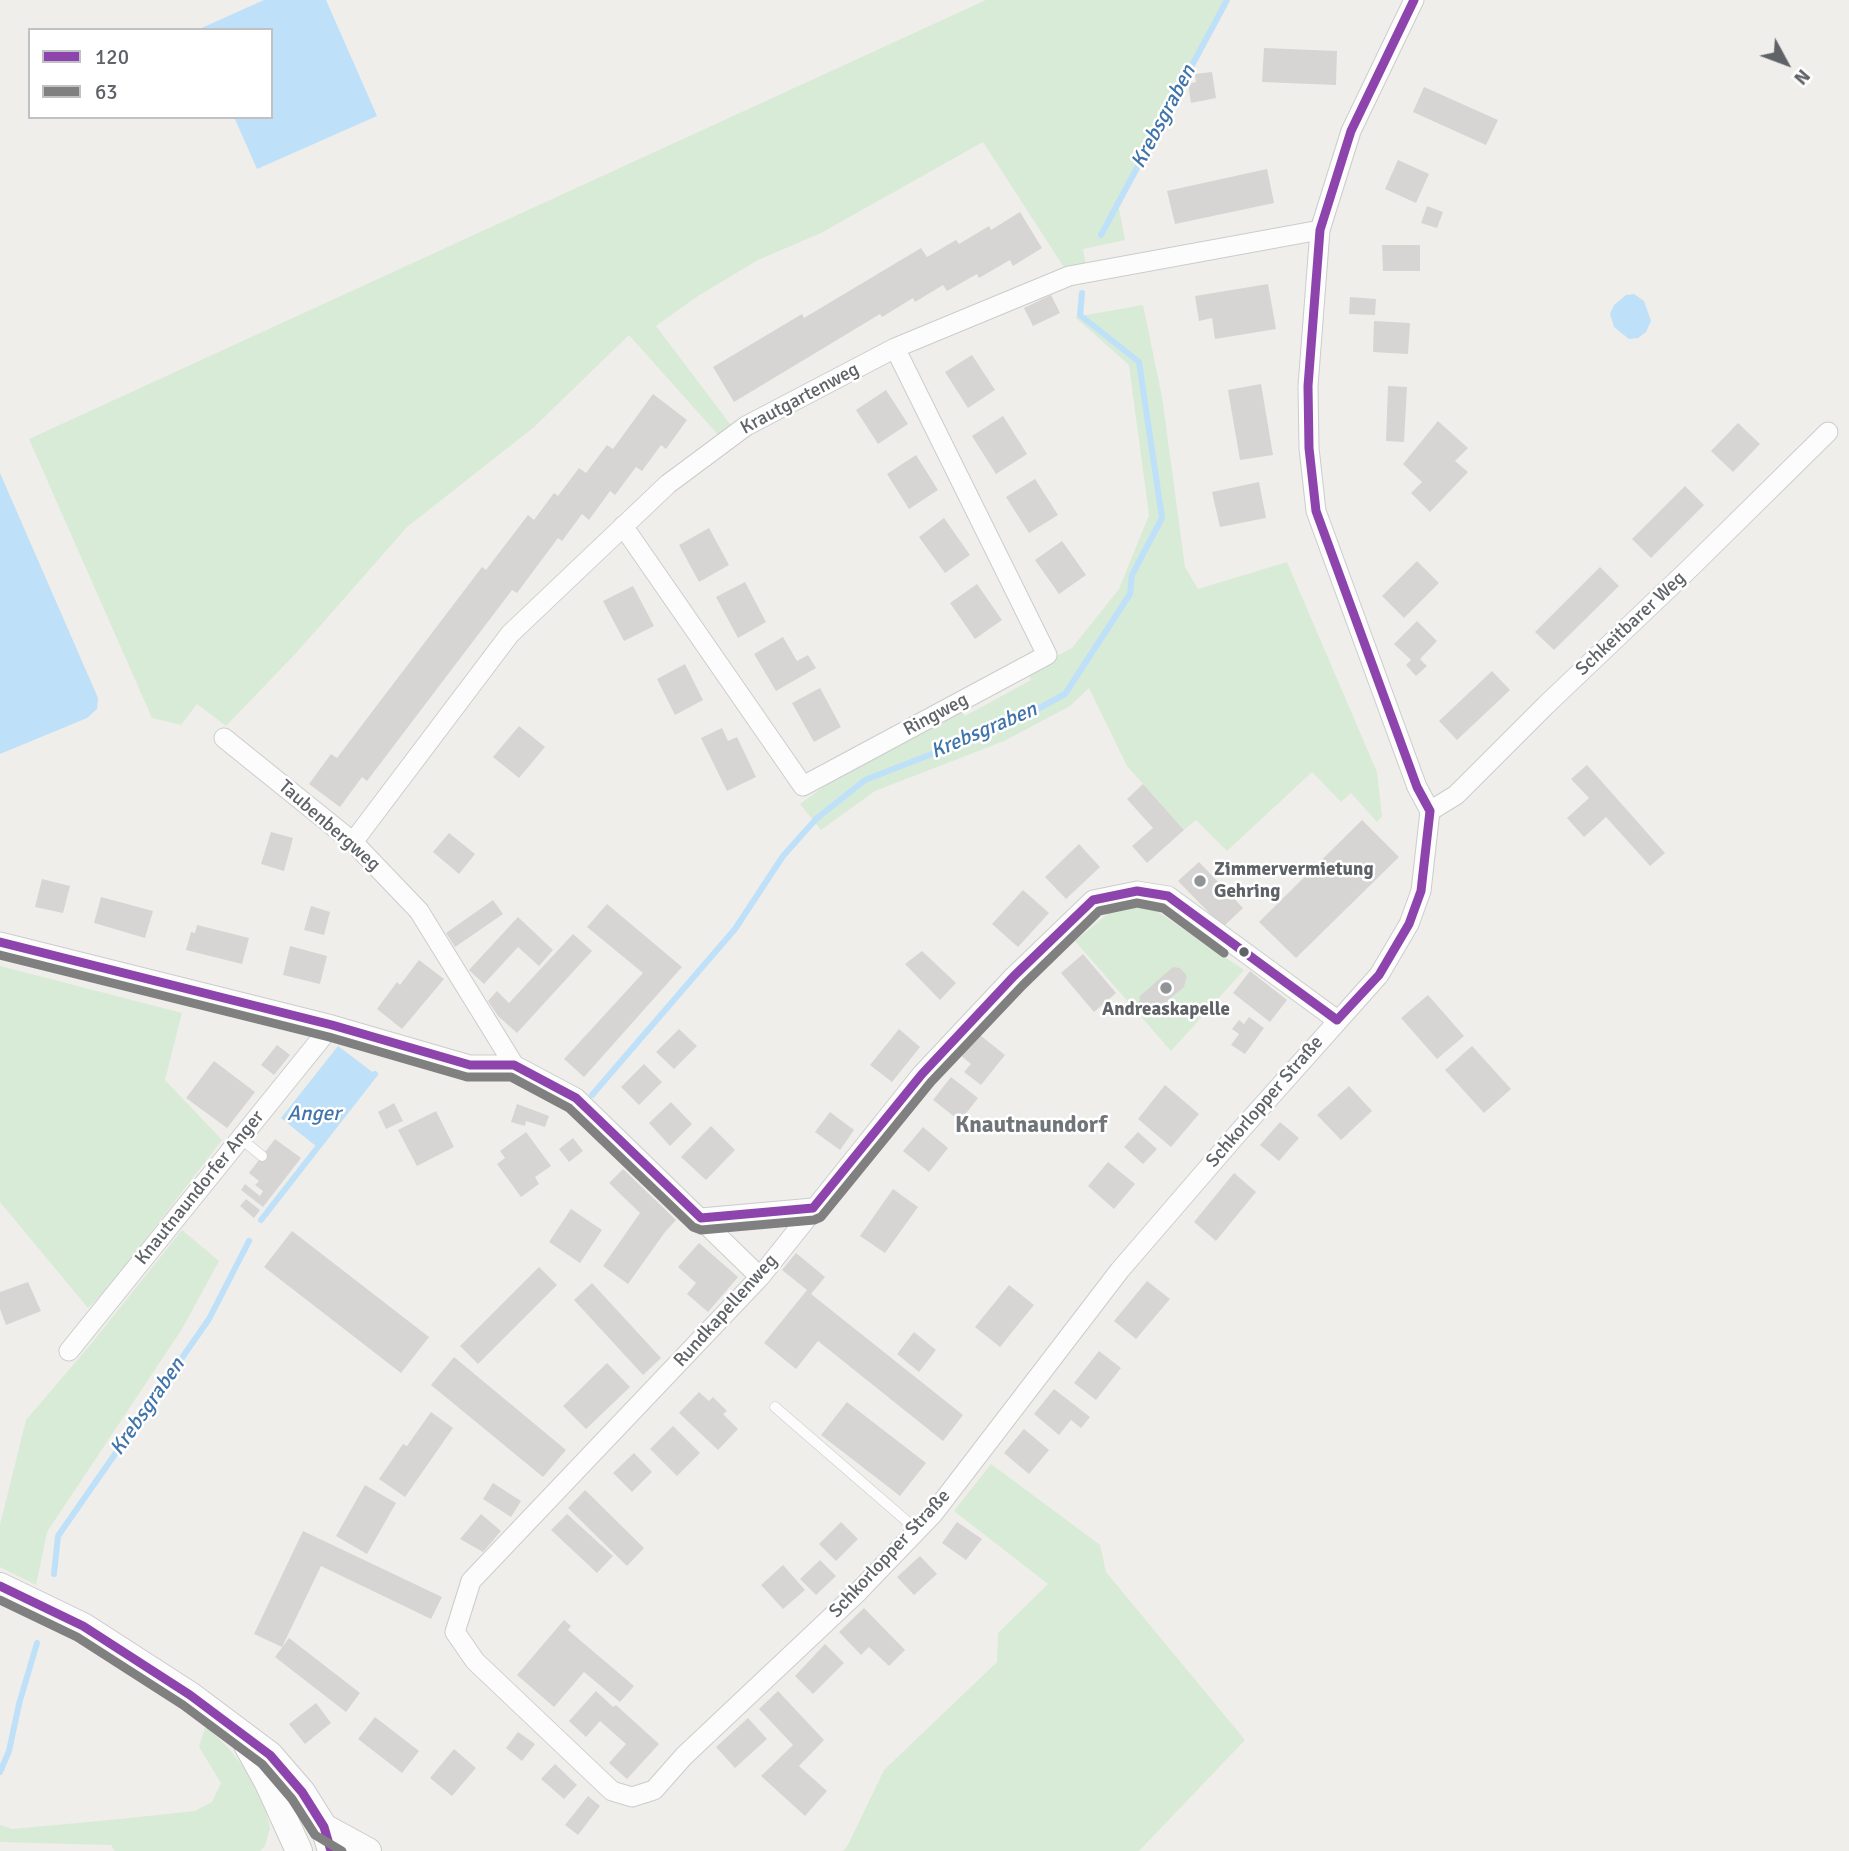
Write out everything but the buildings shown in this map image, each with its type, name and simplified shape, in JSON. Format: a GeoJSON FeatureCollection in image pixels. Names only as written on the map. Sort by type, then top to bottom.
{"type":"FeatureCollection","features":[{"type":"Feature","properties":{"kind":"main road"},"geometry":{"type":"LineString","coordinates":[[0,1586],[83,1626],[190,1695],[270,1755],[302,1791],[328,1839],[368,1851]]}},
{"type":"Feature","properties":{"kind":"main road"},"geometry":{"type":"LineString","coordinates":[[242,1735],[299,1851]]}},
{"type":"Feature","properties":{"kind":"main road"},"geometry":{"type":"LineString","coordinates":[[278,1851],[285,1820]]}},
{"type":"Feature","properties":{"kind":"street"},"geometry":{"type":"LineString","coordinates":[[1413,0],[1351,131],[1320,230],[1308,386],[1309,448],[1316,511],[1417,787],[1430,811]]}},
{"type":"Feature","properties":{"kind":"street","name":"Krautgartenweg"},"geometry":{"type":"LineString","coordinates":[[353,842],[510,634],[668,484],[746,426],[895,348],[1069,276],[1320,230]]}},
{"type":"Feature","properties":{"kind":"street","name":"Ringweg"},"geometry":{"type":"LineString","coordinates":[[623,526],[803,786],[1047,655],[895,348]]}},
{"type":"Feature","properties":{"kind":"street","name":"Schkeitbarer Weg"},"geometry":{"type":"LineString","coordinates":[[1430,811],[1456,795],[1828,432]]}},
{"type":"Feature","properties":{"kind":"street","name":"Taubenbergweg"},"geometry":{"type":"LineString","coordinates":[[224,738],[353,842],[419,911],[514,1065]]}},
{"type":"Feature","properties":{"kind":"street","name":"Schkorlopper Straße"},"geometry":{"type":"LineString","coordinates":[[632,1797],[654,1790],[684,1756],[858,1592],[933,1514],[1120,1270],[1379,975],[1409,925],[1421,891],[1430,811]]}},
{"type":"Feature","properties":{"kind":"street","name":"Rundkapellenweg"},"geometry":{"type":"LineString","coordinates":[[632,1797],[612,1791],[475,1661],[455,1632],[471,1581],[760,1277],[922,1074],[1014,976],[1093,900],[1137,891],[1168,896],[1337,1020]]}},
{"type":"Feature","properties":{"kind":"street"},"geometry":{"type":"LineString","coordinates":[[0,942],[331,1025],[470,1065],[514,1065],[576,1098],[760,1277]]}},
{"type":"Feature","properties":{"kind":"street","name":"Knautnaundorfer Anger"},"geometry":{"type":"LineString","coordinates":[[69,1351],[331,1025]]}},
{"type":"Feature","properties":{"kind":"street"},"geometry":{"type":"LineString","coordinates":[[701,1218],[813,1208]]}},
{"type":"Feature","properties":{"kind":"lane"},"geometry":{"type":"LineString","coordinates":[[240,1139],[262,1156]]}},
{"type":"Feature","properties":{"kind":"lane"},"geometry":{"type":"LineString","coordinates":[[775,1408],[917,1530]]}},
{"type":"Feature","properties":{"kind":"green space"},"geometry":{"type":"Polygon","coordinates":[[[986,0],[1227,0],[1118,203],[1125,240],[1083,249],[1086,265],[1065,269],[983,142],[821,233],[758,260],[698,296],[656,326],[733,428],[720,437],[629,335],[533,428],[407,527],[298,651],[226,726],[197,704],[181,725],[152,718],[29,439],[986,0]]]}},
{"type":"Feature","properties":{"kind":"green space"},"geometry":{"type":"Polygon","coordinates":[[[1143,305],[1162,397],[1185,567],[1198,589],[1287,562],[1377,772],[1382,816],[1377,822],[1351,793],[1341,802],[1312,772],[1227,851],[1196,820],[1184,830],[1127,766],[1089,688],[1070,706],[1004,741],[875,791],[821,830],[800,804],[856,763],[959,707],[965,716],[1031,680],[1027,671],[1072,648],[1119,589],[1149,515],[1129,365],[1075,317],[1143,305]]]}},
{"type":"Feature","properties":{"kind":"green space"},"geometry":{"type":"Polygon","coordinates":[[[1148,905],[1244,970],[1171,1051],[1075,941],[1111,911],[1148,905]]]}},
{"type":"Feature","properties":{"kind":"green space"},"geometry":{"type":"Polygon","coordinates":[[[0,966],[182,1013],[165,1080],[222,1140],[109,1287],[88,1308],[0,1202],[0,966]]]}},
{"type":"Feature","properties":{"kind":"green space"},"geometry":{"type":"Polygon","coordinates":[[[182,1230],[219,1261],[182,1329],[47,1532],[36,1585],[0,1567],[0,1525],[26,1420],[182,1230]]]}},
{"type":"Feature","properties":{"kind":"green space"},"geometry":{"type":"Polygon","coordinates":[[[991,1464],[1100,1545],[1106,1572],[1245,1740],[1139,1851],[843,1851],[884,1770],[997,1662],[998,1633],[1048,1584],[954,1511],[991,1464]]]}},
{"type":"Feature","properties":{"kind":"green space"},"geometry":{"type":"Polygon","coordinates":[[[206,1725],[247,1772],[266,1811],[270,1828],[265,1846],[260,1851],[115,1851],[111,1845],[0,1842],[0,1825],[12,1829],[195,1811],[212,1802],[221,1783],[199,1747],[206,1725]]]}},
{"type":"Feature","properties":{"kind":"water"},"geometry":{"type":"Polygon","coordinates":[[[264,0],[326,0],[377,116],[257,169],[235,119],[273,119],[273,28],[201,28],[264,0]]]}},
{"type":"Feature","properties":{"kind":"water"},"geometry":{"type":"Polygon","coordinates":[[[1634,294],[1644,301],[1651,321],[1646,332],[1638,338],[1629,339],[1614,327],[1610,314],[1614,305],[1626,295],[1634,294]]]}},
{"type":"Feature","properties":{"kind":"water"},"geometry":{"type":"Polygon","coordinates":[[[0,473],[98,698],[97,709],[87,718],[0,754],[0,473]]]}},
{"type":"Feature","properties":{"kind":"water","name":"Anger"},"geometry":{"type":"Polygon","coordinates":[[[338,1046],[375,1074],[317,1147],[281,1118],[338,1046]]]}},
{"type":"Feature","properties":{"kind":"waterway","name":"Krebsgraben"},"geometry":{"type":"LineString","coordinates":[[1101,235],[1227,0]]}},
{"type":"Feature","properties":{"kind":"waterway","name":"Krebsgraben"},"geometry":{"type":"LineString","coordinates":[[592,1095],[735,929],[783,856],[816,819],[865,780],[1014,722],[1065,694],[1130,594],[1132,575],[1162,518],[1139,362],[1080,315],[1082,293]]}},
{"type":"Feature","properties":{"kind":"waterway","name":"Krebsgraben"},"geometry":{"type":"LineString","coordinates":[[261,1220],[375,1074]]}},
{"type":"Feature","properties":{"kind":"waterway","name":"Krebsgraben"},"geometry":{"type":"LineString","coordinates":[[54,1574],[58,1536],[209,1319],[249,1241]]}},
{"type":"Feature","properties":{"kind":"waterway","name":"Krebsgraben"},"geometry":{"type":"LineString","coordinates":[[0,1772],[9,1751],[19,1704],[37,1643]]}},
{"type":"Feature","properties":{"kind":"transit line","name":"120"},"geometry":{"type":"LineString","coordinates":[[1337,1020],[1379,975],[1409,924],[1421,891],[1430,811],[1417,787],[1316,511],[1309,448],[1308,386],[1320,230],[1351,131],[1414,0]]}},
{"type":"Feature","properties":{"kind":"transit line","name":"120"},"geometry":{"type":"LineString","coordinates":[[813,1208],[922,1074],[1014,976],[1093,900],[1137,891],[1168,896],[1337,1020]]}},
{"type":"Feature","properties":{"kind":"transit line","name":"63"},"geometry":{"type":"LineString","coordinates":[[0,955],[329,1037],[467,1077],[511,1077],[569,1108],[693,1227],[701,1230],[814,1220],[821,1217],[931,1082],[1023,985],[1099,911],[1137,903],[1163,908],[1224,953]]}},
{"type":"Feature","properties":{"kind":"transit line","name":"120"},"geometry":{"type":"LineString","coordinates":[[0,942],[332,1025],[470,1065],[514,1065],[576,1098],[701,1218],[813,1208]]}},
{"type":"Feature","properties":{"kind":"transit line","name":"120"},"geometry":{"type":"LineString","coordinates":[[0,1586],[83,1626],[190,1695],[270,1755],[302,1792],[324,1827],[331,1851]]}},
{"type":"Feature","properties":{"kind":"transit line","name":"63"},"geometry":{"type":"LineString","coordinates":[[0,1600],[77,1637],[183,1705],[262,1764],[292,1799],[315,1835],[342,1851]]}},
{"type":"Feature","properties":{"kind":"place","name":"Zimmervermietung Gehring"},"geometry":{"type":"Point","coordinates":[1200,881]}},
{"type":"Feature","properties":{"kind":"place","name":"Andreaskapelle"},"geometry":{"type":"Point","coordinates":[1166,988]}},
{"type":"Feature","properties":{"kind":"district","name":"Knautnaundorf"},"geometry":{"type":"Point","coordinates":[1031,1126]}}]}
